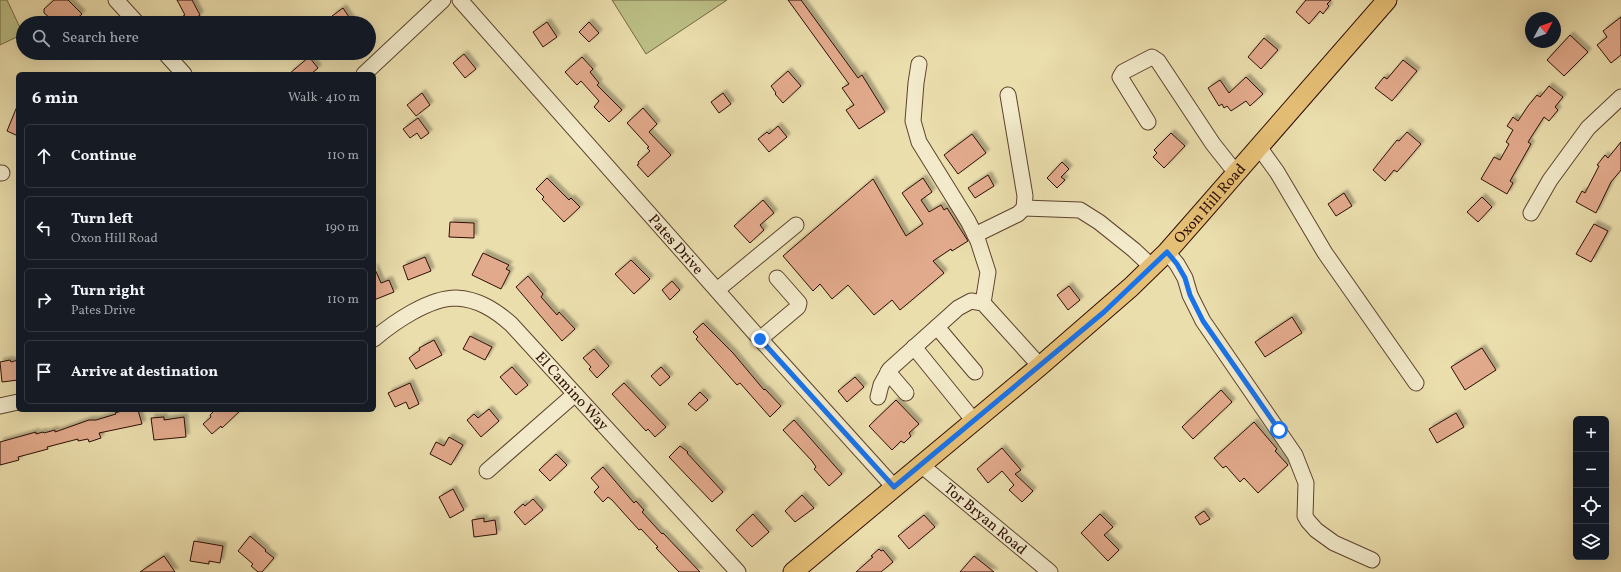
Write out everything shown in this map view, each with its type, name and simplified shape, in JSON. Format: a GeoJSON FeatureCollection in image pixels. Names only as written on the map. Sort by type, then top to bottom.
{"type":"FeatureCollection","features":[{"type":"Feature","properties":{"kind":"main road","name":"Oxon Hill Road"},"geometry":{"type":"LineString","coordinates":[[793,572],[1104,312],[1152,267],[1167,252],[1259,147],[1383,1]]}},
{"type":"Feature","properties":{"kind":"street"},"geometry":{"type":"LineString","coordinates":[[116,0],[131,16]]}},
{"type":"Feature","properties":{"kind":"street"},"geometry":{"type":"LineString","coordinates":[[366,72],[443,0]]}},
{"type":"Feature","properties":{"kind":"street","name":"Pates Drive"},"geometry":{"type":"LineString","coordinates":[[460,0],[760,339],[894,487]]}},
{"type":"Feature","properties":{"kind":"street"},"geometry":{"type":"LineString","coordinates":[[1148,122],[1120,77],[1123,72],[1152,57],[1158,61],[1214,144],[1236,173]]}},
{"type":"Feature","properties":{"kind":"street"},"geometry":{"type":"LineString","coordinates":[[171,60],[182,72]]}},
{"type":"Feature","properties":{"kind":"street"},"geometry":{"type":"LineString","coordinates":[[919,64],[913,108],[913,121],[916,133],[919,142],[937,168],[975,235],[988,272],[983,303]]}},
{"type":"Feature","properties":{"kind":"street"},"geometry":{"type":"LineString","coordinates":[[975,235],[1018,214],[1024,208],[1024,196],[1008,95]]}},
{"type":"Feature","properties":{"kind":"street"},"geometry":{"type":"LineString","coordinates":[[1530,213],[1550,180],[1588,128],[1621,97]]}},
{"type":"Feature","properties":{"kind":"street"},"geometry":{"type":"LineString","coordinates":[[1259,147],[1277,172],[1325,253],[1416,383]]}},
{"type":"Feature","properties":{"kind":"street"},"geometry":{"type":"LineString","coordinates":[[1024,208],[1080,210],[1099,222],[1134,250],[1152,267]]}},
{"type":"Feature","properties":{"kind":"street"},"geometry":{"type":"LineString","coordinates":[[717,290],[796,225]]}},
{"type":"Feature","properties":{"kind":"street"},"geometry":{"type":"LineString","coordinates":[[1167,252],[1177,264],[1185,278],[1190,295],[1203,321],[1295,455],[1306,483],[1305,516],[1308,521],[1316,530],[1334,543],[1372,560]]}},
{"type":"Feature","properties":{"kind":"street"},"geometry":{"type":"LineString","coordinates":[[760,339],[798,307],[799,303],[778,278]]}},
{"type":"Feature","properties":{"kind":"street","name":"El Camino Way"},"geometry":{"type":"LineString","coordinates":[[376,337],[396,322],[417,310],[438,301],[456,298],[473,301],[488,307],[511,324],[738,572]]}},
{"type":"Feature","properties":{"kind":"street"},"geometry":{"type":"LineString","coordinates":[[878,397],[881,385],[888,372],[958,308],[971,301],[983,303],[1040,366]]}},
{"type":"Feature","properties":{"kind":"street"},"geometry":{"type":"LineString","coordinates":[[937,327],[975,372]]}},
{"type":"Feature","properties":{"kind":"street"},"geometry":{"type":"LineString","coordinates":[[914,347],[974,421]]}},
{"type":"Feature","properties":{"kind":"street"},"geometry":{"type":"LineString","coordinates":[[888,372],[906,393]]}},
{"type":"Feature","properties":{"kind":"street"},"geometry":{"type":"LineString","coordinates":[[487,471],[575,394]]}},
{"type":"Feature","properties":{"kind":"street"},"geometry":{"type":"LineString","coordinates":[[0,406],[16,402]]}},
{"type":"Feature","properties":{"kind":"street","name":"Tor Bryan Road"},"geometry":{"type":"LineString","coordinates":[[922,465],[1050,572]]}},
{"type":"Feature","properties":{"kind":"green space"},"geometry":{"type":"Polygon","coordinates":[[[0,0],[7,0],[16,19],[16,37],[0,45],[0,0]]]}},
{"type":"Feature","properties":{"kind":"green space"},"geometry":{"type":"Polygon","coordinates":[[[612,0],[727,0],[646,54],[612,0]]]}},
{"type":"Feature","properties":{"kind":"building"},"geometry":{"type":"Polygon","coordinates":[[[54,0],[68,0],[82,14],[80,16],[48,16],[44,13],[44,9],[54,0]]]}},
{"type":"Feature","properties":{"kind":"building"},"geometry":{"type":"Polygon","coordinates":[[[177,0],[192,0],[200,15],[183,16],[185,15],[177,0]]]}},
{"type":"Feature","properties":{"kind":"building"},"geometry":{"type":"Polygon","coordinates":[[[788,0],[801,0],[858,78],[862,75],[885,112],[859,129],[846,110],[854,105],[842,88],[849,84],[788,0]]]}},
{"type":"Feature","properties":{"kind":"building"},"geometry":{"type":"Polygon","coordinates":[[[1306,0],[1331,0],[1327,4],[1329,6],[1323,14],[1320,11],[1309,24],[1296,12],[1306,0]]]}},
{"type":"Feature","properties":{"kind":"building"},"geometry":{"type":"Polygon","coordinates":[[[343,8],[348,16],[332,16],[343,8]]]}},
{"type":"Feature","properties":{"kind":"building"},"geometry":{"type":"Polygon","coordinates":[[[1621,17],[1621,55],[1611,63],[1597,45],[1607,37],[1603,31],[1621,17]]]}},
{"type":"Feature","properties":{"kind":"building"},"geometry":{"type":"Polygon","coordinates":[[[547,22],[557,37],[543,47],[533,32],[547,22]]]}},
{"type":"Feature","properties":{"kind":"building"},"geometry":{"type":"Polygon","coordinates":[[[589,22],[599,33],[589,42],[579,32],[589,22]]]}},
{"type":"Feature","properties":{"kind":"building"},"geometry":{"type":"Polygon","coordinates":[[[1570,35],[1588,52],[1564,76],[1547,60],[1558,48],[1561,48],[1561,45],[1570,35]]]}},
{"type":"Feature","properties":{"kind":"building"},"geometry":{"type":"Polygon","coordinates":[[[1264,38],[1278,50],[1261,69],[1248,57],[1264,38]]]}},
{"type":"Feature","properties":{"kind":"building"},"geometry":{"type":"Polygon","coordinates":[[[464,54],[476,69],[465,78],[453,63],[464,54]]]}},
{"type":"Feature","properties":{"kind":"building"},"geometry":{"type":"Polygon","coordinates":[[[582,57],[593,69],[590,72],[599,83],[597,85],[622,110],[609,122],[594,107],[599,101],[581,81],[577,85],[565,72],[582,57]]]}},
{"type":"Feature","properties":{"kind":"building"},"geometry":{"type":"Polygon","coordinates":[[[305,60],[311,60],[318,68],[313,72],[291,72],[305,60]]]}},
{"type":"Feature","properties":{"kind":"building"},"geometry":{"type":"Polygon","coordinates":[[[1403,60],[1417,71],[1392,101],[1375,88],[1384,77],[1387,79],[1403,60]]]}},
{"type":"Feature","properties":{"kind":"building"},"geometry":{"type":"Polygon","coordinates":[[[788,71],[801,86],[783,103],[775,94],[776,93],[771,86],[788,71]]]}},
{"type":"Feature","properties":{"kind":"building"},"geometry":{"type":"Polygon","coordinates":[[[1246,77],[1263,94],[1250,106],[1246,101],[1231,111],[1227,106],[1224,108],[1222,104],[1219,106],[1208,88],[1220,80],[1229,93],[1246,77]]]}},
{"type":"Feature","properties":{"kind":"building"},"geometry":{"type":"Polygon","coordinates":[[[1549,86],[1563,97],[1555,107],[1558,110],[1549,121],[1544,117],[1528,142],[1531,144],[1510,181],[1513,183],[1507,194],[1481,179],[1494,157],[1500,160],[1509,144],[1506,142],[1513,130],[1507,126],[1513,117],[1518,121],[1537,95],[1540,97],[1549,86]]]}},
{"type":"Feature","properties":{"kind":"building"},"geometry":{"type":"Polygon","coordinates":[[[422,93],[430,105],[416,116],[407,105],[422,93]]]}},
{"type":"Feature","properties":{"kind":"building"},"geometry":{"type":"Polygon","coordinates":[[[723,93],[731,104],[719,113],[711,102],[723,93]]]}},
{"type":"Feature","properties":{"kind":"building"},"geometry":{"type":"Polygon","coordinates":[[[643,108],[657,124],[649,132],[671,155],[648,177],[637,165],[639,164],[638,162],[650,151],[647,148],[649,147],[627,123],[643,108]]]}},
{"type":"Feature","properties":{"kind":"building"},"geometry":{"type":"Polygon","coordinates":[[[16,109],[16,135],[7,131],[16,109]]]}},
{"type":"Feature","properties":{"kind":"building"},"geometry":{"type":"Polygon","coordinates":[[[418,118],[429,133],[421,139],[417,133],[410,138],[403,129],[418,118]]]}},
{"type":"Feature","properties":{"kind":"building"},"geometry":{"type":"Polygon","coordinates":[[[778,126],[787,137],[769,152],[758,139],[767,132],[769,134],[778,126]]]}},
{"type":"Feature","properties":{"kind":"building"},"geometry":{"type":"Polygon","coordinates":[[[1407,132],[1421,144],[1397,172],[1394,170],[1385,181],[1373,170],[1397,140],[1399,141],[1407,132]]]}},
{"type":"Feature","properties":{"kind":"building"},"geometry":{"type":"Polygon","coordinates":[[[1171,133],[1185,146],[1164,168],[1153,157],[1157,153],[1154,150],[1171,133]]]}},
{"type":"Feature","properties":{"kind":"building"},"geometry":{"type":"Polygon","coordinates":[[[972,134],[986,153],[958,174],[944,155],[972,134]]]}},
{"type":"Feature","properties":{"kind":"building"},"geometry":{"type":"Polygon","coordinates":[[[1621,142],[1621,170],[1611,182],[1596,213],[1576,202],[1582,191],[1585,193],[1599,166],[1597,165],[1605,155],[1608,158],[1621,142]]]}},
{"type":"Feature","properties":{"kind":"building"},"geometry":{"type":"Polygon","coordinates":[[[1062,162],[1069,169],[1061,177],[1065,180],[1057,188],[1047,178],[1062,162]]]}},
{"type":"Feature","properties":{"kind":"building"},"geometry":{"type":"Polygon","coordinates":[[[988,175],[994,186],[975,198],[968,188],[988,175]]]}},
{"type":"Feature","properties":{"kind":"building"},"geometry":{"type":"Polygon","coordinates":[[[547,178],[569,200],[571,198],[580,207],[564,222],[542,199],[544,197],[536,189],[547,178]]]}},
{"type":"Feature","properties":{"kind":"building"},"geometry":{"type":"Polygon","coordinates":[[[923,178],[932,192],[921,200],[929,212],[941,205],[944,210],[947,208],[968,241],[952,251],[951,249],[933,261],[944,273],[900,310],[892,300],[874,315],[848,285],[832,299],[820,284],[813,291],[783,256],[873,179],[906,236],[923,224],[902,193],[923,178]]]}},
{"type":"Feature","properties":{"kind":"building"},"geometry":{"type":"Polygon","coordinates":[[[1344,193],[1352,206],[1336,216],[1328,204],[1344,193]]]}},
{"type":"Feature","properties":{"kind":"building"},"geometry":{"type":"Polygon","coordinates":[[[1482,197],[1492,207],[1478,222],[1467,212],[1482,197]]]}},
{"type":"Feature","properties":{"kind":"building"},"geometry":{"type":"Polygon","coordinates":[[[763,200],[774,213],[760,225],[764,230],[750,243],[734,226],[763,200]]]}},
{"type":"Feature","properties":{"kind":"building"},"geometry":{"type":"Polygon","coordinates":[[[450,222],[474,223],[474,238],[449,237],[450,222]]]}},
{"type":"Feature","properties":{"kind":"building"},"geometry":{"type":"Polygon","coordinates":[[[1594,224],[1608,231],[1591,262],[1576,254],[1594,224]]]}},
{"type":"Feature","properties":{"kind":"building"},"geometry":{"type":"Polygon","coordinates":[[[483,253],[509,265],[506,269],[510,271],[501,289],[472,275],[483,253]]]}},
{"type":"Feature","properties":{"kind":"building"},"geometry":{"type":"Polygon","coordinates":[[[425,257],[431,271],[408,280],[403,266],[425,257]]]}},
{"type":"Feature","properties":{"kind":"building"},"geometry":{"type":"Polygon","coordinates":[[[631,260],[650,279],[634,294],[615,274],[631,260]]]}},
{"type":"Feature","properties":{"kind":"building"},"geometry":{"type":"Polygon","coordinates":[[[376,272],[381,283],[389,280],[394,292],[376,299],[376,272]]]}},
{"type":"Feature","properties":{"kind":"building"},"geometry":{"type":"Polygon","coordinates":[[[528,276],[543,294],[541,297],[557,315],[559,312],[575,329],[562,341],[516,287],[528,276]]]}},
{"type":"Feature","properties":{"kind":"building"},"geometry":{"type":"Polygon","coordinates":[[[672,281],[680,290],[670,300],[662,290],[672,281]]]}},
{"type":"Feature","properties":{"kind":"building"},"geometry":{"type":"Polygon","coordinates":[[[1069,286],[1080,300],[1068,310],[1057,295],[1069,286]]]}},
{"type":"Feature","properties":{"kind":"building"},"geometry":{"type":"Polygon","coordinates":[[[1292,317],[1302,333],[1265,357],[1255,342],[1292,317]]]}},
{"type":"Feature","properties":{"kind":"building"},"geometry":{"type":"Polygon","coordinates":[[[703,323],[733,353],[764,390],[765,389],[781,406],[770,417],[740,383],[737,385],[696,339],[698,337],[693,332],[703,323]]]}},
{"type":"Feature","properties":{"kind":"building"},"geometry":{"type":"Polygon","coordinates":[[[470,336],[492,347],[485,360],[463,349],[470,336]]]}},
{"type":"Feature","properties":{"kind":"building"},"geometry":{"type":"Polygon","coordinates":[[[434,340],[442,355],[416,369],[409,358],[420,350],[419,348],[434,340]]]}},
{"type":"Feature","properties":{"kind":"building"},"geometry":{"type":"Polygon","coordinates":[[[1482,348],[1496,370],[1465,390],[1451,367],[1482,348]]]}},
{"type":"Feature","properties":{"kind":"building"},"geometry":{"type":"Polygon","coordinates":[[[594,349],[609,366],[597,378],[589,369],[591,367],[583,358],[594,349]]]}},
{"type":"Feature","properties":{"kind":"building"},"geometry":{"type":"Polygon","coordinates":[[[16,361],[16,380],[2,382],[0,362],[16,361]]]}},
{"type":"Feature","properties":{"kind":"building"},"geometry":{"type":"Polygon","coordinates":[[[512,367],[528,385],[516,395],[500,377],[512,367]]]}},
{"type":"Feature","properties":{"kind":"building"},"geometry":{"type":"Polygon","coordinates":[[[661,367],[670,377],[660,386],[651,376],[661,367]]]}},
{"type":"Feature","properties":{"kind":"building"},"geometry":{"type":"Polygon","coordinates":[[[855,377],[864,387],[847,402],[838,391],[855,377]]]}},
{"type":"Feature","properties":{"kind":"building"},"geometry":{"type":"Polygon","coordinates":[[[410,383],[419,404],[409,409],[406,402],[395,407],[388,393],[410,383]]]}},
{"type":"Feature","properties":{"kind":"building"},"geometry":{"type":"Polygon","coordinates":[[[624,383],[666,427],[655,437],[648,429],[646,431],[612,394],[624,383]]]}},
{"type":"Feature","properties":{"kind":"building"},"geometry":{"type":"Polygon","coordinates":[[[1221,390],[1232,402],[1193,439],[1182,427],[1221,390]]]}},
{"type":"Feature","properties":{"kind":"building"},"geometry":{"type":"Polygon","coordinates":[[[700,392],[708,400],[696,411],[688,404],[700,392]]]}},
{"type":"Feature","properties":{"kind":"building"},"geometry":{"type":"Polygon","coordinates":[[[896,400],[919,424],[909,433],[911,436],[904,443],[901,441],[892,450],[869,426],[896,400]]]}},
{"type":"Feature","properties":{"kind":"building"},"geometry":{"type":"Polygon","coordinates":[[[489,409],[499,421],[481,437],[467,420],[474,414],[478,418],[489,409]]]}},
{"type":"Feature","properties":{"kind":"building"},"geometry":{"type":"Polygon","coordinates":[[[139,412],[142,424],[99,433],[101,438],[89,442],[88,439],[78,441],[78,439],[47,447],[48,449],[18,457],[19,460],[0,465],[0,442],[36,432],[36,434],[55,430],[55,432],[89,420],[96,420],[116,414],[115,413],[139,412]]]}},
{"type":"Feature","properties":{"kind":"building"},"geometry":{"type":"Polygon","coordinates":[[[213,412],[239,412],[222,428],[221,426],[212,434],[203,424],[211,417],[210,415],[213,412]]]}},
{"type":"Feature","properties":{"kind":"building"},"geometry":{"type":"Polygon","coordinates":[[[1456,413],[1464,427],[1437,443],[1429,429],[1456,413]]]}},
{"type":"Feature","properties":{"kind":"building"},"geometry":{"type":"Polygon","coordinates":[[[164,417],[164,420],[184,417],[186,437],[154,440],[151,418],[164,417]]]}},
{"type":"Feature","properties":{"kind":"building"},"geometry":{"type":"Polygon","coordinates":[[[794,420],[842,474],[829,486],[814,469],[816,467],[812,461],[783,430],[794,420]]]}},
{"type":"Feature","properties":{"kind":"building"},"geometry":{"type":"Polygon","coordinates":[[[1254,422],[1277,449],[1275,451],[1288,465],[1258,493],[1244,478],[1240,482],[1226,466],[1223,468],[1214,458],[1254,422]]]}},
{"type":"Feature","properties":{"kind":"building"},"geometry":{"type":"Polygon","coordinates":[[[449,437],[463,445],[451,465],[430,454],[436,442],[444,446],[449,437]]]}},
{"type":"Feature","properties":{"kind":"building"},"geometry":{"type":"Polygon","coordinates":[[[680,446],[688,452],[687,453],[723,492],[712,502],[669,457],[680,446]]]}},
{"type":"Feature","properties":{"kind":"building"},"geometry":{"type":"Polygon","coordinates":[[[1002,448],[1021,470],[1015,474],[1033,491],[1022,502],[1009,490],[1014,485],[1002,471],[988,483],[977,469],[1002,448]]]}},
{"type":"Feature","properties":{"kind":"building"},"geometry":{"type":"Polygon","coordinates":[[[556,454],[567,465],[550,481],[539,470],[556,454]]]}},
{"type":"Feature","properties":{"kind":"building"},"geometry":{"type":"Polygon","coordinates":[[[603,467],[634,503],[636,501],[644,510],[642,512],[662,534],[663,533],[700,572],[679,572],[656,548],[658,547],[641,529],[639,530],[612,500],[608,497],[603,502],[594,492],[599,487],[591,478],[603,467]]]}},
{"type":"Feature","properties":{"kind":"building"},"geometry":{"type":"Polygon","coordinates":[[[453,489],[464,510],[450,518],[439,497],[453,489]]]}},
{"type":"Feature","properties":{"kind":"building"},"geometry":{"type":"Polygon","coordinates":[[[802,495],[814,508],[795,522],[785,511],[802,495]]]}},
{"type":"Feature","properties":{"kind":"building"},"geometry":{"type":"Polygon","coordinates":[[[533,499],[543,510],[525,525],[514,512],[523,504],[525,506],[533,499]]]}},
{"type":"Feature","properties":{"kind":"building"},"geometry":{"type":"Polygon","coordinates":[[[1204,511],[1210,519],[1200,525],[1195,517],[1204,511]]]}},
{"type":"Feature","properties":{"kind":"building"},"geometry":{"type":"Polygon","coordinates":[[[753,514],[769,532],[752,547],[736,530],[753,514]]]}},
{"type":"Feature","properties":{"kind":"building"},"geometry":{"type":"Polygon","coordinates":[[[1100,514],[1113,527],[1104,535],[1119,550],[1108,561],[1081,533],[1100,514]]]}},
{"type":"Feature","properties":{"kind":"building"},"geometry":{"type":"Polygon","coordinates":[[[924,515],[935,527],[909,549],[898,536],[924,515]]]}},
{"type":"Feature","properties":{"kind":"building"},"geometry":{"type":"Polygon","coordinates":[[[484,518],[484,522],[495,520],[497,534],[474,537],[472,520],[484,518]]]}},
{"type":"Feature","properties":{"kind":"building"},"geometry":{"type":"Polygon","coordinates":[[[250,536],[274,558],[262,572],[258,572],[251,566],[253,564],[238,551],[250,536]]]}},
{"type":"Feature","properties":{"kind":"building"},"geometry":{"type":"Polygon","coordinates":[[[194,541],[223,546],[220,563],[209,561],[209,564],[190,561],[194,541]]]}},
{"type":"Feature","properties":{"kind":"building"},"geometry":{"type":"Polygon","coordinates":[[[879,549],[881,551],[883,550],[893,562],[881,572],[856,572],[873,557],[871,556],[879,549]]]}},
{"type":"Feature","properties":{"kind":"building"},"geometry":{"type":"Polygon","coordinates":[[[164,556],[175,572],[140,572],[164,556]]]}},
{"type":"Feature","properties":{"kind":"building"},"geometry":{"type":"Polygon","coordinates":[[[974,556],[994,572],[960,572],[974,556]]]}},
{"type":"Feature","properties":{"kind":"route"},"geometry":{"type":"LineString","coordinates":[[760,339],[894,487],[1104,312],[1167,252],[1177,264],[1185,278],[1190,295],[1203,321],[1279,430]]}}]}
